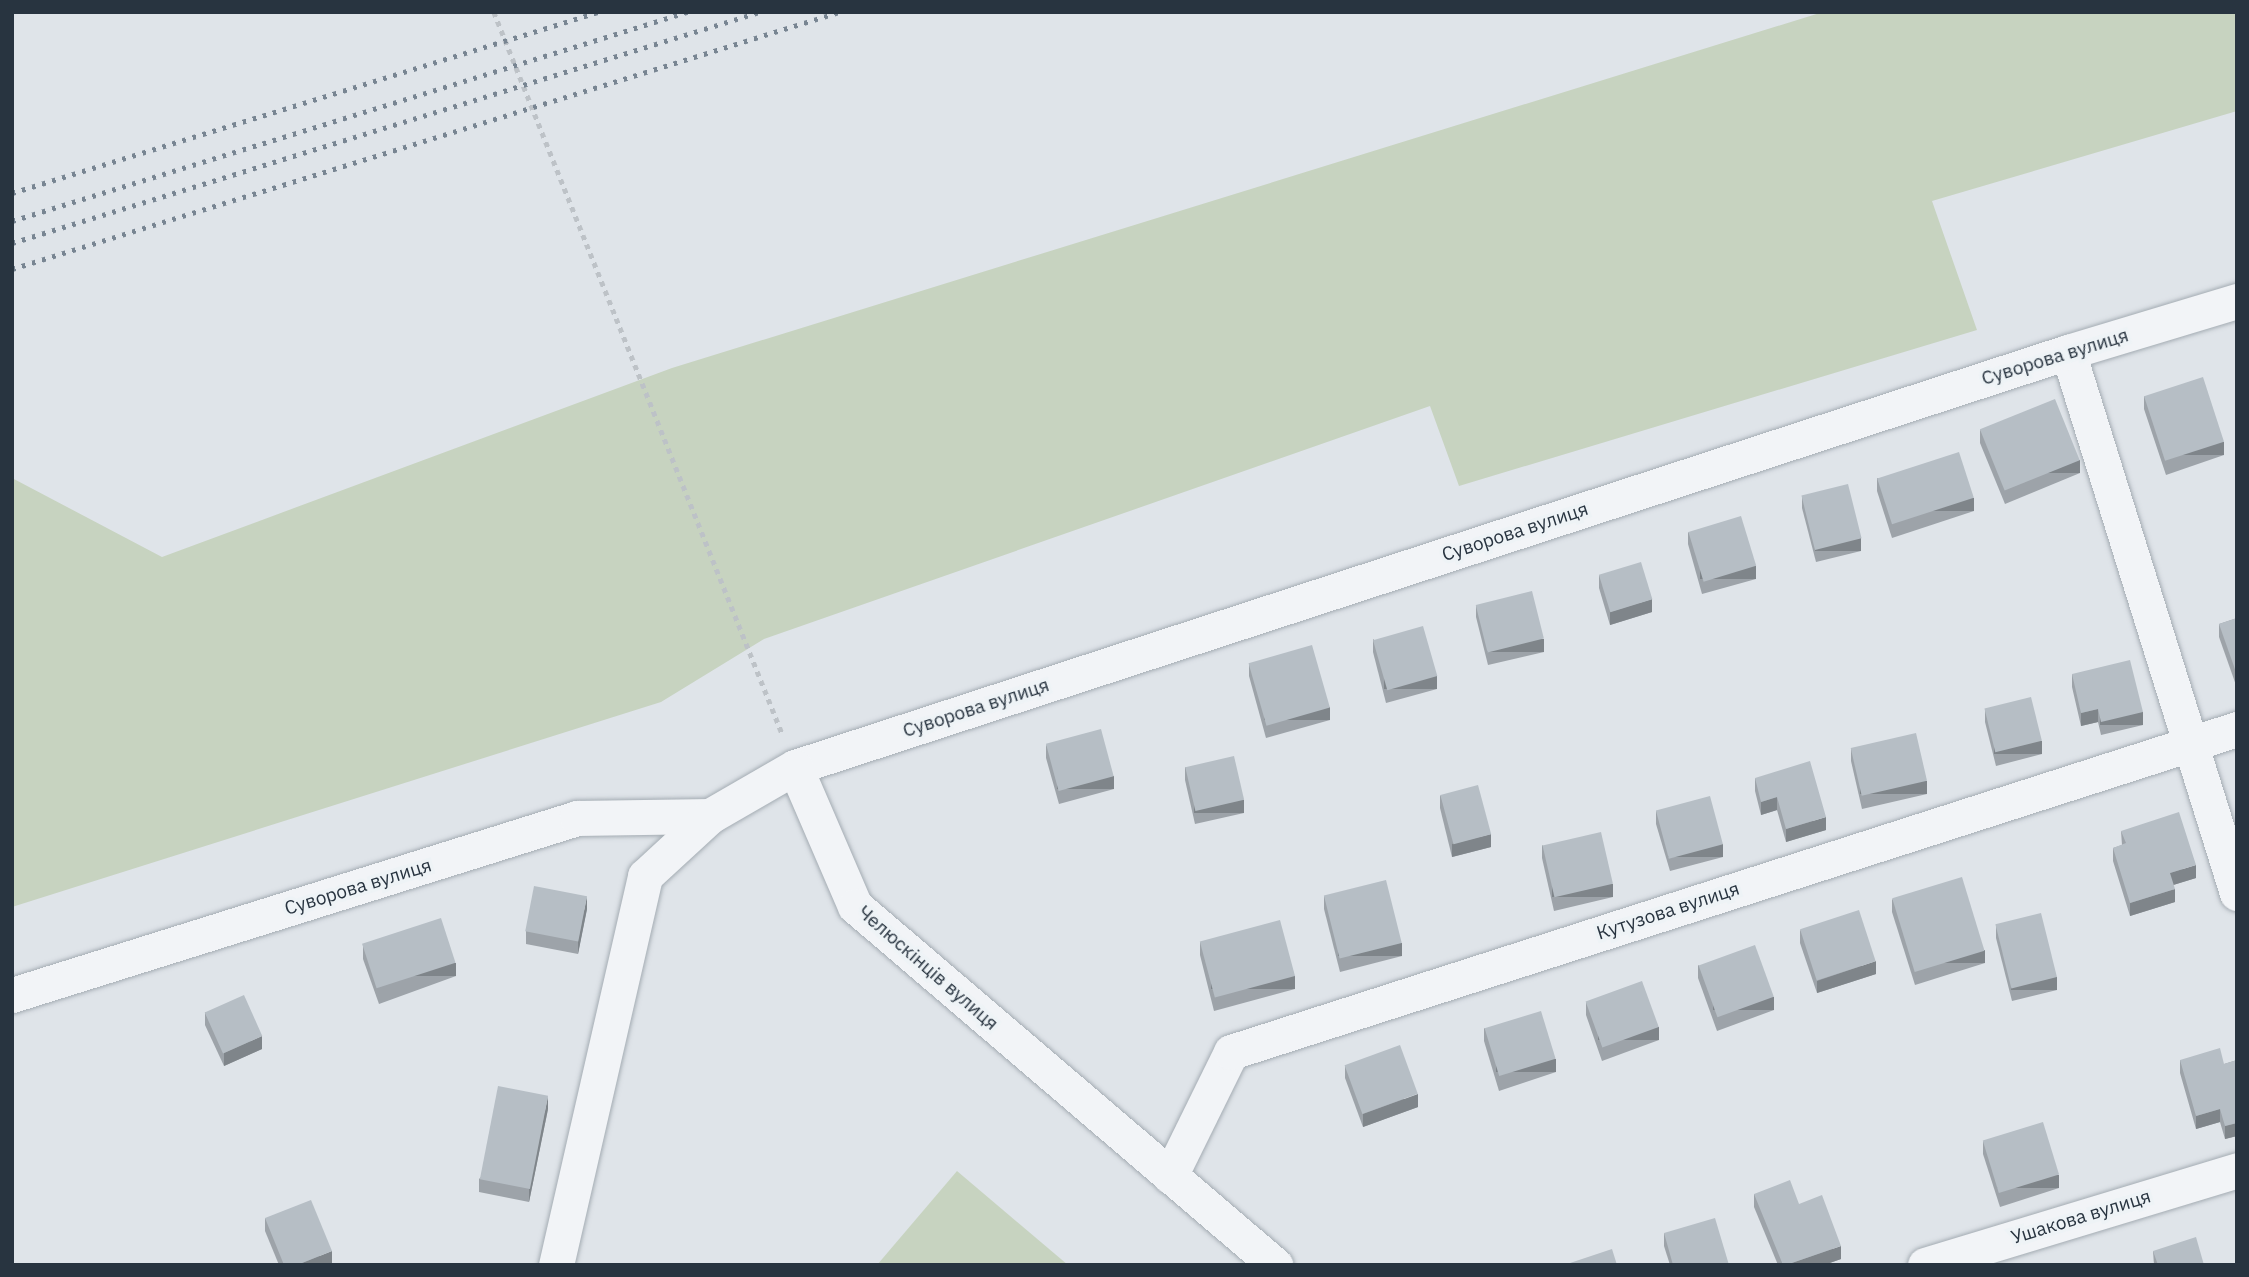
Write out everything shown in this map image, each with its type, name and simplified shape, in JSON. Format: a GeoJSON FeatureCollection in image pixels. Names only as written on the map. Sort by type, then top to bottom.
{"type":"FeatureCollection","features":[{"type":"Feature","properties":{"kind":"street","name":"Суворова вулиця"},"geometry":{"type":"LineString","coordinates":[[795,767],[2068,352],[2237,301]]}},
{"type":"Feature","properties":{"kind":"street"},"geometry":{"type":"LineString","coordinates":[[2068,352],[2237,893]]}},
{"type":"Feature","properties":{"kind":"street","name":"Кутузова вулиця"},"geometry":{"type":"LineString","coordinates":[[1170,1176],[1231,1052],[2237,729]]}},
{"type":"Feature","properties":{"kind":"street"},"geometry":{"type":"LineString","coordinates":[[551,1263],[645,876],[710,816],[795,767]]}},
{"type":"Feature","properties":{"kind":"street","name":"Челюскінців вулиця"},"geometry":{"type":"LineString","coordinates":[[795,767],[855,906],[1275,1265]]}},
{"type":"Feature","properties":{"kind":"street","name":"Суворова вулиця"},"geometry":{"type":"LineString","coordinates":[[12,995],[577,818],[710,816]]}},
{"type":"Feature","properties":{"kind":"street","name":"Ушакова вулиця"},"geometry":{"type":"LineString","coordinates":[[1925,1265],[2237,1170]]}},
{"type":"Feature","properties":{"kind":"path"},"geometry":{"type":"LineString","coordinates":[[495,12],[795,767]]}},
{"type":"Feature","properties":{"kind":"green space"},"geometry":{"type":"Polygon","coordinates":[[[1823,12],[2237,12],[2237,111],[1932,201],[1977,330],[1459,486],[1430,406],[764,639],[661,702],[12,907],[12,478],[162,557],[672,368],[1823,12]]]}},
{"type":"Feature","properties":{"kind":"green space"},"geometry":{"type":"Polygon","coordinates":[[[957,1171],[1068,1265],[877,1265],[957,1171]]]}},
{"type":"Feature","properties":{"kind":"building"},"geometry":{"type":"Polygon","coordinates":[[[2203,377],[2224,442],[2165,461],[2144,396],[2203,377]]]}},
{"type":"Feature","properties":{"kind":"building"},"geometry":{"type":"Polygon","coordinates":[[[2055,399],[2080,460],[2005,491],[1980,429],[2055,399]]]}},
{"type":"Feature","properties":{"kind":"building"},"geometry":{"type":"Polygon","coordinates":[[[1959,452],[1974,498],[1892,524],[1877,479],[1959,452]]]}},
{"type":"Feature","properties":{"kind":"building"},"geometry":{"type":"Polygon","coordinates":[[[1848,484],[1862,538],[1815,550],[1801,496],[1848,484]]]}},
{"type":"Feature","properties":{"kind":"building"},"geometry":{"type":"Polygon","coordinates":[[[1741,516],[1756,566],[1704,582],[1688,532],[1741,516]]]}},
{"type":"Feature","properties":{"kind":"building"},"geometry":{"type":"Polygon","coordinates":[[[1641,562],[1652,599],[1610,612],[1599,575],[1641,562]]]}},
{"type":"Feature","properties":{"kind":"building"},"geometry":{"type":"Polygon","coordinates":[[[1532,591],[1544,639],[1488,653],[1476,605],[1532,591]]]}},
{"type":"Feature","properties":{"kind":"building"},"geometry":{"type":"Polygon","coordinates":[[[2237,618],[2237,675],[2219,624],[2237,618]]]}},
{"type":"Feature","properties":{"kind":"building"},"geometry":{"type":"Polygon","coordinates":[[[1423,626],[1437,676],[1387,690],[1373,640],[1423,626]]]}},
{"type":"Feature","properties":{"kind":"building"},"geometry":{"type":"Polygon","coordinates":[[[1312,645],[1330,707],[1266,726],[1249,663],[1312,645]]]}},
{"type":"Feature","properties":{"kind":"building"},"geometry":{"type":"Polygon","coordinates":[[[2130,660],[2143,712],[2101,722],[2098,709],[2081,713],[2072,674],[2130,660]]]}},
{"type":"Feature","properties":{"kind":"building"},"geometry":{"type":"Polygon","coordinates":[[[2031,697],[2042,741],[1995,752],[1984,709],[2031,697]]]}},
{"type":"Feature","properties":{"kind":"building"},"geometry":{"type":"Polygon","coordinates":[[[1101,729],[1114,776],[1059,791],[1046,744],[1101,729]]]}},
{"type":"Feature","properties":{"kind":"building"},"geometry":{"type":"Polygon","coordinates":[[[1916,733],[1927,781],[1862,796],[1851,748],[1916,733]]]}},
{"type":"Feature","properties":{"kind":"building"},"geometry":{"type":"Polygon","coordinates":[[[1234,756],[1244,800],[1195,811],[1185,767],[1234,756]]]}},
{"type":"Feature","properties":{"kind":"building"},"geometry":{"type":"Polygon","coordinates":[[[1810,761],[1826,817],[1786,829],[1777,797],[1761,802],[1755,778],[1810,761]]]}},
{"type":"Feature","properties":{"kind":"building"},"geometry":{"type":"Polygon","coordinates":[[[1478,785],[1491,834],[1454,844],[1440,795],[1478,785]]]}},
{"type":"Feature","properties":{"kind":"building"},"geometry":{"type":"Polygon","coordinates":[[[1710,796],[1723,844],[1669,859],[1656,810],[1710,796]]]}},
{"type":"Feature","properties":{"kind":"building"},"geometry":{"type":"Polygon","coordinates":[[[2179,812],[2196,865],[2170,873],[2175,889],[2130,903],[2113,848],[2126,843],[2121,831],[2179,812]]]}},
{"type":"Feature","properties":{"kind":"building"},"geometry":{"type":"Polygon","coordinates":[[[1601,832],[1613,884],[1554,897],[1543,845],[1601,832]]]}},
{"type":"Feature","properties":{"kind":"building"},"geometry":{"type":"Polygon","coordinates":[[[1962,877],[1985,951],[1915,972],[1892,898],[1962,877]]]}},
{"type":"Feature","properties":{"kind":"building"},"geometry":{"type":"Polygon","coordinates":[[[1386,880],[1402,943],[1340,959],[1324,895],[1386,880]]]}},
{"type":"Feature","properties":{"kind":"building"},"geometry":{"type":"Polygon","coordinates":[[[534,886],[587,896],[578,941],[525,931],[534,886]]]}},
{"type":"Feature","properties":{"kind":"building"},"geometry":{"type":"Polygon","coordinates":[[[1859,910],[1876,961],[1817,981],[1800,929],[1859,910]]]}},
{"type":"Feature","properties":{"kind":"building"},"geometry":{"type":"Polygon","coordinates":[[[2041,913],[2057,977],[2011,988],[1995,924],[2041,913]]]}},
{"type":"Feature","properties":{"kind":"building"},"geometry":{"type":"Polygon","coordinates":[[[441,918],[456,963],[377,988],[362,944],[441,918]]]}},
{"type":"Feature","properties":{"kind":"building"},"geometry":{"type":"Polygon","coordinates":[[[1280,920],[1295,976],[1215,998],[1200,941],[1280,920]]]}},
{"type":"Feature","properties":{"kind":"building"},"geometry":{"type":"Polygon","coordinates":[[[1755,945],[1774,997],[1717,1017],[1699,966],[1755,945]]]}},
{"type":"Feature","properties":{"kind":"building"},"geometry":{"type":"Polygon","coordinates":[[[1642,981],[1659,1027],[1602,1048],[1586,1002],[1642,981]]]}},
{"type":"Feature","properties":{"kind":"building"},"geometry":{"type":"Polygon","coordinates":[[[244,995],[262,1036],[223,1054],[205,1012],[244,995]]]}},
{"type":"Feature","properties":{"kind":"building"},"geometry":{"type":"Polygon","coordinates":[[[1541,1011],[1556,1059],[1499,1076],[1485,1028],[1541,1011]]]}},
{"type":"Feature","properties":{"kind":"building"},"geometry":{"type":"Polygon","coordinates":[[[1400,1045],[1418,1094],[1362,1114],[1345,1065],[1400,1045]]]}},
{"type":"Feature","properties":{"kind":"building"},"geometry":{"type":"Polygon","coordinates":[[[2220,1048],[2224,1064],[2237,1060],[2237,1123],[2225,1126],[2220,1109],[2196,1116],[2180,1060],[2220,1048]]]}},
{"type":"Feature","properties":{"kind":"building"},"geometry":{"type":"Polygon","coordinates":[[[498,1086],[548,1096],[530,1189],[480,1179],[498,1086]]]}},
{"type":"Feature","properties":{"kind":"building"},"geometry":{"type":"Polygon","coordinates":[[[2043,1122],[2059,1175],[1999,1193],[1983,1140],[2043,1122]]]}},
{"type":"Feature","properties":{"kind":"building"},"geometry":{"type":"Polygon","coordinates":[[[1790,1180],[1799,1204],[1822,1195],[1841,1246],[1783,1265],[1754,1194],[1790,1180]]]}},
{"type":"Feature","properties":{"kind":"building"},"geometry":{"type":"Polygon","coordinates":[[[311,1200],[332,1251],[297,1265],[284,1265],[265,1218],[311,1200]]]}},
{"type":"Feature","properties":{"kind":"building"},"geometry":{"type":"Polygon","coordinates":[[[1715,1218],[1729,1265],[1673,1265],[1664,1233],[1715,1218]]]}},
{"type":"Feature","properties":{"kind":"building"},"geometry":{"type":"Polygon","coordinates":[[[2196,1237],[2204,1265],[2158,1265],[2153,1251],[2196,1237]]]}},
{"type":"Feature","properties":{"kind":"building"},"geometry":{"type":"Polygon","coordinates":[[[1612,1249],[1617,1265],[1564,1265],[1612,1249]]]}},
{"type":"Feature","properties":{"kind":"railway"},"geometry":{"type":"LineString","coordinates":[[12,193],[598,12]]}},
{"type":"Feature","properties":{"kind":"railway"},"geometry":{"type":"LineString","coordinates":[[12,221],[687,12]]}},
{"type":"Feature","properties":{"kind":"railway"},"geometry":{"type":"LineString","coordinates":[[12,243],[759,12]]}},
{"type":"Feature","properties":{"kind":"railway"},"geometry":{"type":"LineString","coordinates":[[12,269],[839,12]]}}]}
